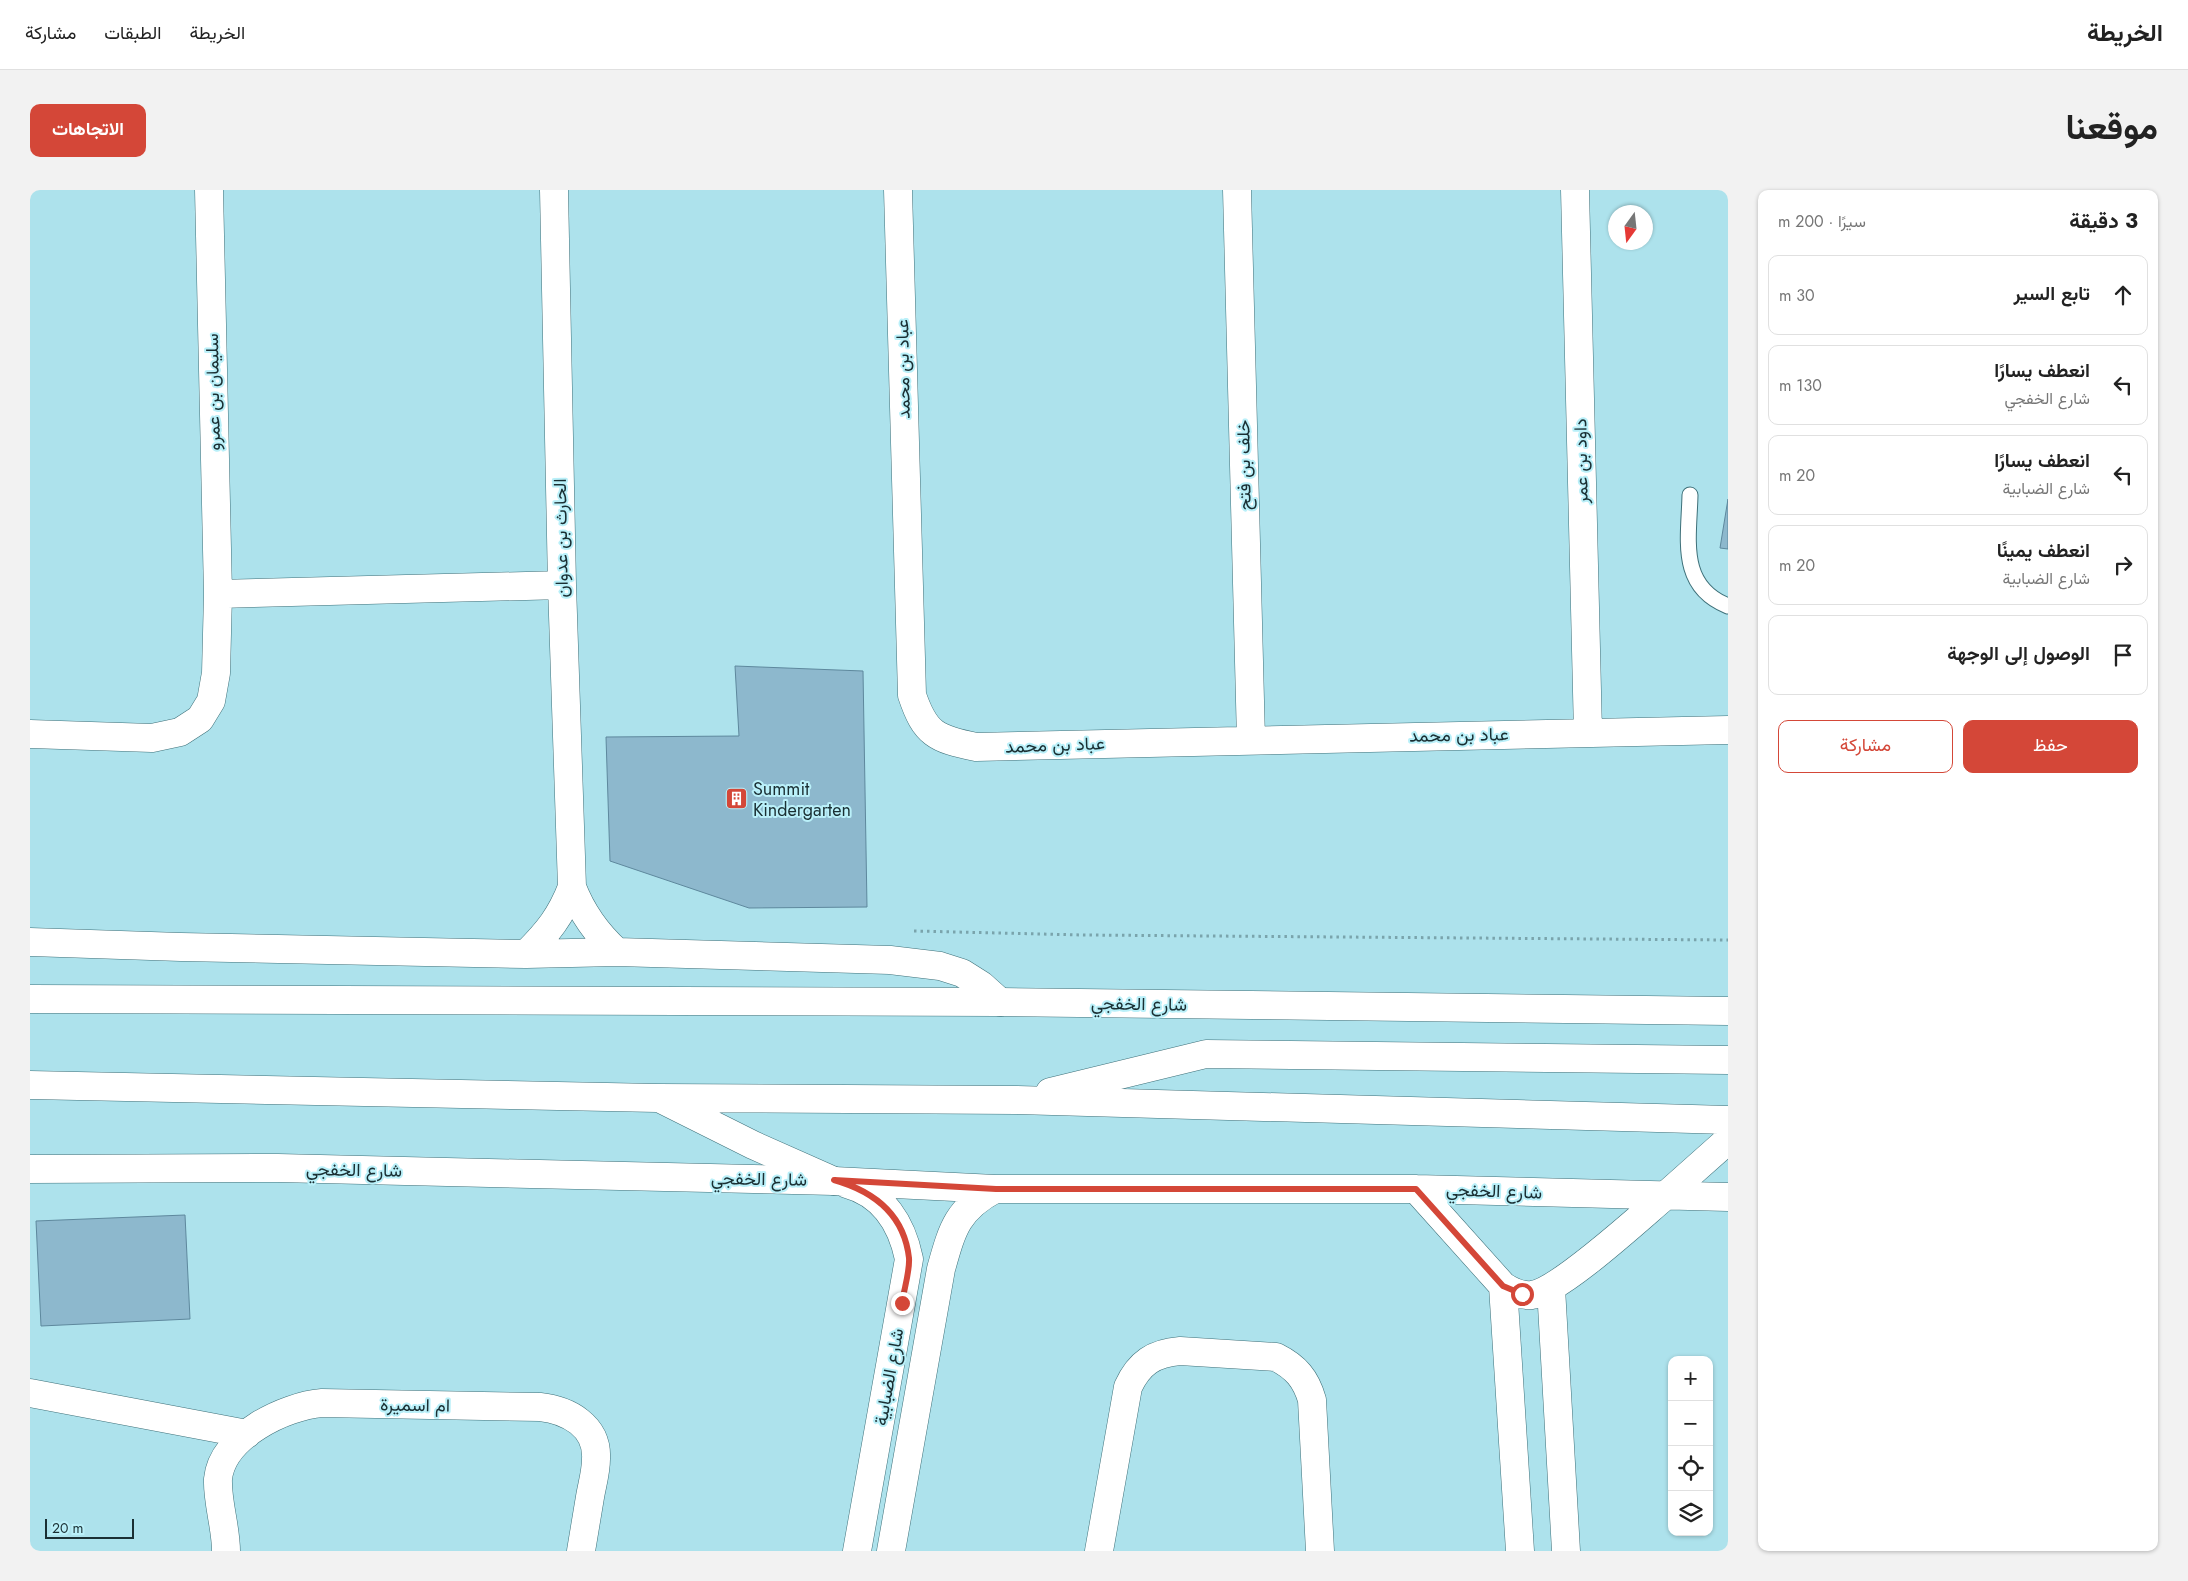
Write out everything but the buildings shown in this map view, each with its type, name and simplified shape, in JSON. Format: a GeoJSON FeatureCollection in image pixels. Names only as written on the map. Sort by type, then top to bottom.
{"type":"FeatureCollection","features":[{"type":"Feature","properties":{"kind":"main road","name":"سليمان بن عمرو"},"geometry":{"type":"LineString","coordinates":[[30,734],[152,738],[180,732],[200,719],[211,701],[216,673],[218,594],[209,190]]}},
{"type":"Feature","properties":{"kind":"main road","name":"الحارث بن عدوان"},"geometry":{"type":"LineString","coordinates":[[554,190],[562,585],[572,887],[579,906],[590,923],[617,952]]}},
{"type":"Feature","properties":{"kind":"main road","name":"عباد بن محمد"},"geometry":{"type":"LineString","coordinates":[[898,190],[912,695],[919,716],[930,730],[950,742],[976,747],[1728,730]]}},
{"type":"Feature","properties":{"kind":"main road","name":"خلف بن فتح"},"geometry":{"type":"LineString","coordinates":[[1237,190],[1251,740]]}},
{"type":"Feature","properties":{"kind":"main road","name":"داود بن عمر"},"geometry":{"type":"LineString","coordinates":[[1575,190],[1588,733]]}},
{"type":"Feature","properties":{"kind":"main road"},"geometry":{"type":"LineString","coordinates":[[218,594],[562,585]]}},
{"type":"Feature","properties":{"kind":"main road","name":"الحارث بن عدوان"},"geometry":{"type":"LineString","coordinates":[[526,954],[556,921],[572,887]]}},
{"type":"Feature","properties":{"kind":"main road"},"geometry":{"type":"LineString","coordinates":[[30,942],[526,954],[617,952],[890,960],[940,966],[962,974],[981,985],[1000,1002]]}},
{"type":"Feature","properties":{"kind":"main road","name":"شارع الخفجي"},"geometry":{"type":"LineString","coordinates":[[30,999],[1000,1002],[1728,1011]]}},
{"type":"Feature","properties":{"kind":"main road"},"geometry":{"type":"LineString","coordinates":[[1016,1100],[1206,1054],[1728,1060]]}},
{"type":"Feature","properties":{"kind":"main road"},"geometry":{"type":"LineString","coordinates":[[30,1085],[657,1098],[1016,1100],[1728,1120]]}},
{"type":"Feature","properties":{"kind":"main road"},"geometry":{"type":"LineString","coordinates":[[657,1098],[753,1145],[834,1180]]}},
{"type":"Feature","properties":{"kind":"main road"},"geometry":{"type":"LineString","coordinates":[[1416,1189],[1503,1286],[1522,1294],[1532,1295],[1551,1288],[1589,1260],[1728,1140]]}},
{"type":"Feature","properties":{"kind":"main road","name":"شارع الخفجي"},"geometry":{"type":"LineString","coordinates":[[31,1174],[278,1168],[834,1180],[996,1189],[1416,1189],[1728,1197]]}},
{"type":"Feature","properties":{"kind":"main road","name":"شارع الضبابية"},"geometry":{"type":"LineString","coordinates":[[834,1180],[870,1194],[885,1207],[897,1222],[905,1240],[909,1259],[857,1551]]}},
{"type":"Feature","properties":{"kind":"main road","name":"شارع الضبابية"},"geometry":{"type":"LineString","coordinates":[[891,1551],[941,1269],[950,1234],[956,1222],[973,1202],[996,1189]]}},
{"type":"Feature","properties":{"kind":"main road"},"geometry":{"type":"LineString","coordinates":[[1503,1286],[1520,1551]]}},
{"type":"Feature","properties":{"kind":"main road"},"geometry":{"type":"LineString","coordinates":[[1551,1288],[1566,1551]]}},
{"type":"Feature","properties":{"kind":"main road"},"geometry":{"type":"LineString","coordinates":[[1099,1551],[1128,1387],[1134,1374],[1154,1356],[1180,1351],[1276,1357],[1289,1364],[1300,1374],[1308,1386],[1312,1400],[1320,1551]]}},
{"type":"Feature","properties":{"kind":"main road"},"geometry":{"type":"LineString","coordinates":[[30,1393],[247,1434]]}},
{"type":"Feature","properties":{"kind":"main road","name":"ام اسميرة"},"geometry":{"type":"LineString","coordinates":[[226,1551],[226,1534],[218,1480],[221,1466],[227,1453],[236,1442],[279,1414],[307,1404],[322,1402],[557,1409],[572,1415],[585,1426],[593,1440],[597,1457],[581,1551]]}},
{"type":"Feature","properties":{"kind":"lane"},"geometry":{"type":"LineString","coordinates":[[1690,495],[1690,564],[1700,586],[1718,602],[1728,606]]}},
{"type":"Feature","properties":{"kind":"path"},"geometry":{"type":"LineString","coordinates":[[912,931],[1093,935],[1728,940]]}},
{"type":"Feature","properties":{"kind":"place","name":"Summit Kindergarten"},"geometry":{"type":"Point","coordinates":[737,799]}},
{"type":"Feature","properties":{"kind":"route"},"geometry":{"type":"LineString","coordinates":[[902,1303],[909,1259],[905,1240],[897,1222],[885,1207],[870,1194],[834,1180],[996,1189],[1416,1189],[1503,1286],[1522,1294]]}}]}
